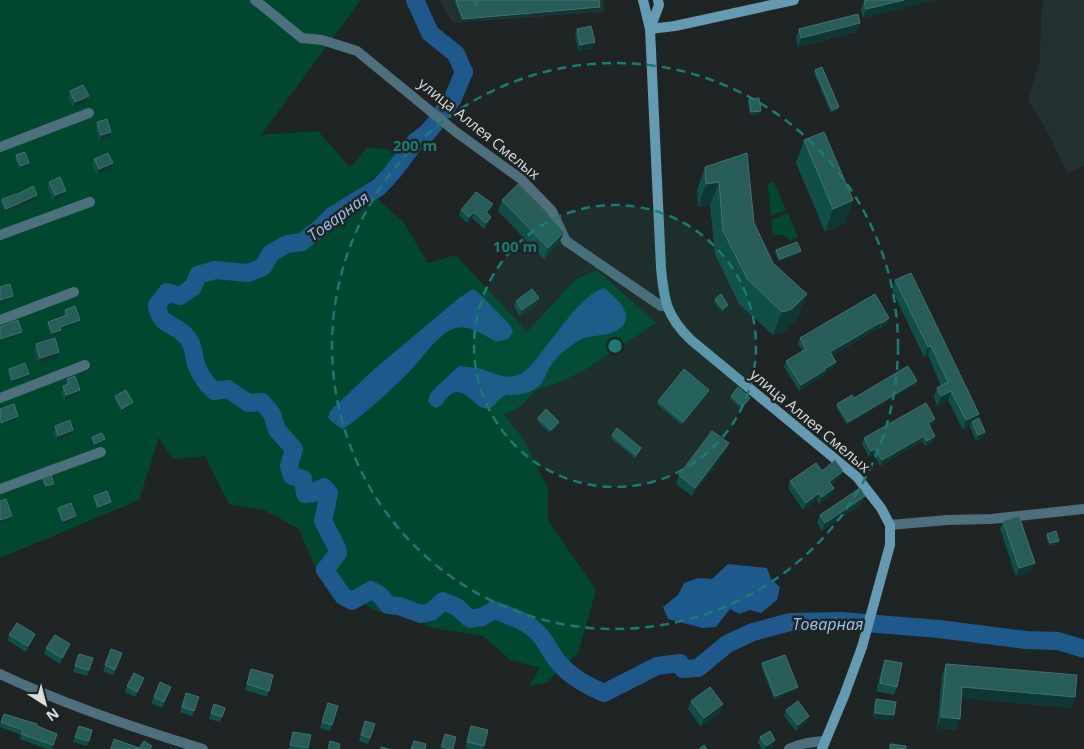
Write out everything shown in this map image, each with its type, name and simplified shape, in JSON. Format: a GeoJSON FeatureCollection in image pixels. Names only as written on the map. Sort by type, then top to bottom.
{"type":"FeatureCollection","features":[{"type":"Feature","properties":{"kind":"main road","name":"улица Аллея Смелых"},"geometry":{"type":"LineString","coordinates":[[643,0],[650,30],[660,250],[666,306],[674,320],[690,340],[857,477],[881,508],[890,525]]}},
{"type":"Feature","properties":{"kind":"main road"},"geometry":{"type":"LineString","coordinates":[[658,0],[650,30],[794,0]]}},
{"type":"Feature","properties":{"kind":"main road"},"geometry":{"type":"LineString","coordinates":[[824,745],[862,647],[890,546],[890,525]]}},
{"type":"Feature","properties":{"kind":"street","name":"улица Аллея Смелых"},"geometry":{"type":"LineString","coordinates":[[255,0],[302,38],[322,40],[357,50],[456,132],[521,180],[552,211],[566,242],[662,306],[666,306]]}},
{"type":"Feature","properties":{"kind":"street"},"geometry":{"type":"LineString","coordinates":[[0,147],[89,113]]}},
{"type":"Feature","properties":{"kind":"street"},"geometry":{"type":"LineString","coordinates":[[0,235],[90,202]]}},
{"type":"Feature","properties":{"kind":"street"},"geometry":{"type":"LineString","coordinates":[[0,320],[74,292]]}},
{"type":"Feature","properties":{"kind":"street"},"geometry":{"type":"LineString","coordinates":[[0,398],[86,365]]}},
{"type":"Feature","properties":{"kind":"street"},"geometry":{"type":"LineString","coordinates":[[0,489],[101,452]]}},
{"type":"Feature","properties":{"kind":"street"},"geometry":{"type":"LineString","coordinates":[[890,525],[947,520],[991,519],[1084,509]]}},
{"type":"Feature","properties":{"kind":"street"},"geometry":{"type":"LineString","coordinates":[[0,674],[34,690],[151,733],[203,749]]}},
{"type":"Feature","properties":{"kind":"street"},"geometry":{"type":"LineString","coordinates":[[789,749],[809,742],[824,745]]}},
{"type":"Feature","properties":{"kind":"shaded area"},"geometry":{"type":"Polygon","coordinates":[[[439,0],[604,0],[604,12],[453,23],[439,0]]]}},
{"type":"Feature","properties":{"kind":"shaded area"},"geometry":{"type":"Polygon","coordinates":[[[1044,0],[1084,0],[1084,166],[1067,173],[1047,131],[1028,100],[1040,60],[1041,13],[1044,0]]]}},
{"type":"Feature","properties":{"kind":"green space"},"geometry":{"type":"Polygon","coordinates":[[[0,0],[361,0],[261,135],[318,131],[350,167],[368,147],[404,152],[364,186],[404,223],[428,263],[456,255],[527,332],[576,279],[597,270],[656,323],[583,371],[536,390],[520,407],[504,414],[523,439],[548,488],[548,520],[596,590],[578,653],[546,683],[529,686],[540,668],[510,660],[483,636],[432,628],[402,612],[385,614],[344,593],[315,567],[299,529],[264,510],[229,504],[205,456],[173,459],[159,438],[139,500],[0,558],[0,15],[4,12],[0,14],[0,0]]]}},
{"type":"Feature","properties":{"kind":"green space"},"geometry":{"type":"Polygon","coordinates":[[[774,182],[786,210],[771,216],[768,184],[774,182]]]}},
{"type":"Feature","properties":{"kind":"green space"},"geometry":{"type":"Polygon","coordinates":[[[788,213],[798,237],[790,241],[783,235],[773,235],[771,220],[788,213]]]}},
{"type":"Feature","properties":{"kind":"water"},"geometry":{"type":"Polygon","coordinates":[[[604,288],[616,299],[626,313],[625,322],[622,327],[611,333],[580,340],[568,348],[554,361],[542,383],[534,390],[524,394],[505,395],[490,408],[481,407],[466,395],[457,392],[451,394],[436,408],[428,401],[430,394],[436,387],[459,366],[478,368],[510,377],[521,373],[534,362],[577,308],[595,292],[604,288]]]}},
{"type":"Feature","properties":{"kind":"water"},"geometry":{"type":"Polygon","coordinates":[[[473,289],[510,325],[513,332],[508,339],[496,342],[470,329],[453,329],[441,336],[409,372],[345,428],[342,429],[331,421],[328,417],[330,411],[372,371],[459,298],[473,289]]]}},
{"type":"Feature","properties":{"kind":"water"},"geometry":{"type":"Polygon","coordinates":[[[728,564],[767,568],[771,579],[780,587],[777,600],[761,613],[750,610],[739,614],[730,609],[716,627],[703,628],[668,619],[663,607],[678,595],[684,583],[698,578],[712,579],[728,564]]]}},
{"type":"Feature","properties":{"kind":"building"},"geometry":{"type":"Polygon","coordinates":[[[456,0],[473,0],[477,6],[475,0],[599,0],[600,7],[463,19],[456,0]]]}},
{"type":"Feature","properties":{"kind":"building"},"geometry":{"type":"Polygon","coordinates":[[[904,0],[866,9],[864,1],[904,0]]]}},
{"type":"Feature","properties":{"kind":"building"},"geometry":{"type":"Polygon","coordinates":[[[858,14],[860,23],[801,38],[799,29],[858,14]]]}},
{"type":"Feature","properties":{"kind":"building"},"geometry":{"type":"Polygon","coordinates":[[[591,26],[595,42],[580,45],[577,29],[591,26]]]}},
{"type":"Feature","properties":{"kind":"building"},"geometry":{"type":"Polygon","coordinates":[[[822,67],[839,107],[832,110],[815,70],[822,67]]]}},
{"type":"Feature","properties":{"kind":"building"},"geometry":{"type":"Polygon","coordinates":[[[83,85],[89,96],[75,102],[70,91],[83,85]]]}},
{"type":"Feature","properties":{"kind":"building"},"geometry":{"type":"Polygon","coordinates":[[[759,98],[761,111],[751,112],[749,99],[759,98]]]}},
{"type":"Feature","properties":{"kind":"building"},"geometry":{"type":"Polygon","coordinates":[[[107,119],[111,132],[101,135],[97,122],[107,119]]]}},
{"type":"Feature","properties":{"kind":"building"},"geometry":{"type":"Polygon","coordinates":[[[824,132],[853,200],[833,209],[804,140],[824,132]]]}},
{"type":"Feature","properties":{"kind":"building"},"geometry":{"type":"Polygon","coordinates":[[[25,152],[29,163],[20,166],[16,155],[25,152]]]}},
{"type":"Feature","properties":{"kind":"building"},"geometry":{"type":"Polygon","coordinates":[[[108,153],[113,163],[99,169],[94,159],[108,153]]]}},
{"type":"Feature","properties":{"kind":"building"},"geometry":{"type":"Polygon","coordinates":[[[747,153],[754,223],[773,263],[807,294],[792,309],[782,312],[748,280],[723,231],[719,182],[706,184],[705,167],[747,153]]]}},
{"type":"Feature","properties":{"kind":"building"},"geometry":{"type":"Polygon","coordinates":[[[60,177],[66,191],[55,195],[49,182],[60,177]]]}},
{"type":"Feature","properties":{"kind":"building"},"geometry":{"type":"Polygon","coordinates":[[[518,184],[564,232],[548,248],[502,200],[518,184]]]}},
{"type":"Feature","properties":{"kind":"building"},"geometry":{"type":"Polygon","coordinates":[[[33,186],[37,195],[6,209],[2,199],[16,195],[33,186]]]}},
{"type":"Feature","properties":{"kind":"building"},"geometry":{"type":"Polygon","coordinates":[[[476,192],[493,204],[486,212],[491,217],[486,223],[474,212],[469,217],[461,210],[476,192]]]}},
{"type":"Feature","properties":{"kind":"building"},"geometry":{"type":"Polygon","coordinates":[[[797,242],[801,251],[780,259],[776,250],[797,242]]]}},
{"type":"Feature","properties":{"kind":"building"},"geometry":{"type":"Polygon","coordinates":[[[911,273],[979,414],[966,420],[951,391],[941,396],[937,388],[948,382],[931,346],[928,347],[895,280],[911,273]]]}},
{"type":"Feature","properties":{"kind":"building"},"geometry":{"type":"Polygon","coordinates":[[[10,284],[13,296],[0,300],[0,287],[10,284]]]}},
{"type":"Feature","properties":{"kind":"building"},"geometry":{"type":"Polygon","coordinates":[[[532,289],[539,298],[522,310],[516,301],[532,289]]]}},
{"type":"Feature","properties":{"kind":"building"},"geometry":{"type":"Polygon","coordinates":[[[721,294],[728,305],[723,309],[715,299],[721,294]]]}},
{"type":"Feature","properties":{"kind":"building"},"geometry":{"type":"Polygon","coordinates":[[[875,294],[889,318],[830,352],[836,362],[801,385],[786,361],[806,349],[800,338],[875,294]]]}},
{"type":"Feature","properties":{"kind":"building"},"geometry":{"type":"Polygon","coordinates":[[[75,306],[80,320],[60,327],[61,330],[52,333],[48,322],[67,315],[65,310],[75,306]]]}},
{"type":"Feature","properties":{"kind":"building"},"geometry":{"type":"Polygon","coordinates":[[[18,320],[22,332],[0,339],[0,327],[18,320]]]}},
{"type":"Feature","properties":{"kind":"building"},"geometry":{"type":"Polygon","coordinates":[[[55,338],[59,352],[40,358],[36,344],[55,338]]]}},
{"type":"Feature","properties":{"kind":"building"},"geometry":{"type":"Polygon","coordinates":[[[25,363],[29,374],[12,380],[9,369],[25,363]]]}},
{"type":"Feature","properties":{"kind":"building"},"geometry":{"type":"Polygon","coordinates":[[[908,366],[917,381],[848,422],[837,404],[852,395],[854,398],[908,366]]]}},
{"type":"Feature","properties":{"kind":"building"},"geometry":{"type":"Polygon","coordinates":[[[684,369],[709,390],[683,422],[658,401],[684,369]]]}},
{"type":"Feature","properties":{"kind":"building"},"geometry":{"type":"Polygon","coordinates":[[[75,376],[80,390],[66,395],[63,386],[69,384],[67,379],[75,376]]]}},
{"type":"Feature","properties":{"kind":"building"},"geometry":{"type":"Polygon","coordinates":[[[738,387],[750,398],[743,406],[731,396],[738,387]]]}},
{"type":"Feature","properties":{"kind":"building"},"geometry":{"type":"Polygon","coordinates":[[[126,390],[133,402],[122,409],[115,396],[126,390]]]}},
{"type":"Feature","properties":{"kind":"building"},"geometry":{"type":"Polygon","coordinates":[[[926,403],[935,419],[928,423],[935,436],[927,441],[924,436],[882,460],[875,449],[871,451],[864,438],[926,403]]]}},
{"type":"Feature","properties":{"kind":"building"},"geometry":{"type":"Polygon","coordinates":[[[14,404],[18,416],[1,423],[0,409],[14,404]]]}},
{"type":"Feature","properties":{"kind":"building"},"geometry":{"type":"Polygon","coordinates":[[[546,409],[559,422],[551,430],[538,418],[546,409]]]}},
{"type":"Feature","properties":{"kind":"building"},"geometry":{"type":"Polygon","coordinates":[[[979,418],[985,432],[978,435],[972,422],[979,418]]]}},
{"type":"Feature","properties":{"kind":"building"},"geometry":{"type":"Polygon","coordinates":[[[70,420],[73,430],[58,436],[55,426],[70,420]]]}},
{"type":"Feature","properties":{"kind":"building"},"geometry":{"type":"Polygon","coordinates":[[[617,428],[641,448],[636,455],[612,435],[617,428]]]}},
{"type":"Feature","properties":{"kind":"building"},"geometry":{"type":"Polygon","coordinates":[[[712,431],[729,443],[695,488],[679,475],[712,431]]]}},
{"type":"Feature","properties":{"kind":"building"},"geometry":{"type":"Polygon","coordinates":[[[102,433],[105,439],[95,444],[92,437],[102,433]]]}},
{"type":"Feature","properties":{"kind":"building"},"geometry":{"type":"Polygon","coordinates":[[[835,460],[843,471],[829,482],[834,488],[822,497],[819,493],[806,503],[790,481],[816,463],[822,471],[835,460]]]}},
{"type":"Feature","properties":{"kind":"building"},"geometry":{"type":"Polygon","coordinates":[[[51,475],[54,484],[46,486],[43,478],[51,475]]]}},
{"type":"Feature","properties":{"kind":"building"},"geometry":{"type":"Polygon","coordinates":[[[860,488],[865,496],[825,523],[820,515],[860,488]]]}},
{"type":"Feature","properties":{"kind":"building"},"geometry":{"type":"Polygon","coordinates":[[[107,491],[111,502],[98,507],[94,496],[107,491]]]}},
{"type":"Feature","properties":{"kind":"building"},"geometry":{"type":"Polygon","coordinates":[[[6,499],[12,516],[0,520],[0,501],[6,499]]]}},
{"type":"Feature","properties":{"kind":"building"},"geometry":{"type":"Polygon","coordinates":[[[71,503],[76,516],[63,521],[58,508],[71,503]]]}},
{"type":"Feature","properties":{"kind":"building"},"geometry":{"type":"Polygon","coordinates":[[[1019,516],[1035,563],[1019,568],[1003,521],[1019,516]]]}},
{"type":"Feature","properties":{"kind":"building"},"geometry":{"type":"Polygon","coordinates":[[[1056,531],[1059,541],[1050,543],[1047,534],[1056,531]]]}},
{"type":"Feature","properties":{"kind":"building"},"geometry":{"type":"Polygon","coordinates":[[[17,623],[35,634],[28,646],[9,635],[17,623]]]}},
{"type":"Feature","properties":{"kind":"building"},"geometry":{"type":"Polygon","coordinates":[[[55,635],[70,644],[62,658],[46,648],[55,635]]]}},
{"type":"Feature","properties":{"kind":"building"},"geometry":{"type":"Polygon","coordinates":[[[111,649],[122,653],[115,670],[105,665],[111,649]]]}},
{"type":"Feature","properties":{"kind":"building"},"geometry":{"type":"Polygon","coordinates":[[[79,654],[93,658],[89,670],[75,666],[79,654]]]}},
{"type":"Feature","properties":{"kind":"building"},"geometry":{"type":"Polygon","coordinates":[[[785,655],[798,687],[775,696],[762,663],[785,655]]]}},
{"type":"Feature","properties":{"kind":"building"},"geometry":{"type":"Polygon","coordinates":[[[885,660],[902,663],[897,687],[880,683],[885,660]]]}},
{"type":"Feature","properties":{"kind":"building"},"geometry":{"type":"Polygon","coordinates":[[[946,664],[1077,675],[1075,697],[962,687],[960,719],[941,717],[946,664]]]}},
{"type":"Feature","properties":{"kind":"building"},"geometry":{"type":"Polygon","coordinates":[[[251,669],[273,675],[269,691],[247,684],[251,669]]]}},
{"type":"Feature","properties":{"kind":"building"},"geometry":{"type":"Polygon","coordinates":[[[134,673],[144,678],[137,692],[127,686],[134,673]]]}},
{"type":"Feature","properties":{"kind":"building"},"geometry":{"type":"Polygon","coordinates":[[[160,682],[171,687],[164,702],[154,697],[160,682]]]}},
{"type":"Feature","properties":{"kind":"building"},"geometry":{"type":"Polygon","coordinates":[[[710,687],[723,704],[704,718],[691,701],[710,687]]]}},
{"type":"Feature","properties":{"kind":"building"},"geometry":{"type":"Polygon","coordinates":[[[186,693],[199,697],[194,711],[182,707],[186,693]]]}},
{"type":"Feature","properties":{"kind":"building"},"geometry":{"type":"Polygon","coordinates":[[[876,699],[896,702],[894,715],[875,713],[876,699]]]}},
{"type":"Feature","properties":{"kind":"building"},"geometry":{"type":"Polygon","coordinates":[[[798,701],[809,716],[798,725],[786,710],[798,701]]]}},
{"type":"Feature","properties":{"kind":"building"},"geometry":{"type":"Polygon","coordinates":[[[328,703],[338,706],[332,725],[322,722],[328,703]]]}},
{"type":"Feature","properties":{"kind":"building"},"geometry":{"type":"Polygon","coordinates":[[[214,704],[225,708],[222,717],[211,713],[214,704]]]}},
{"type":"Feature","properties":{"kind":"building"},"geometry":{"type":"Polygon","coordinates":[[[4,714],[37,724],[37,726],[57,734],[53,745],[21,734],[23,730],[1,722],[4,714]]]}},
{"type":"Feature","properties":{"kind":"building"},"geometry":{"type":"Polygon","coordinates":[[[365,721],[375,724],[370,738],[361,735],[365,721]]]}},
{"type":"Feature","properties":{"kind":"building"},"geometry":{"type":"Polygon","coordinates":[[[79,726],[92,730],[89,741],[75,737],[79,726]]]}},
{"type":"Feature","properties":{"kind":"building"},"geometry":{"type":"Polygon","coordinates":[[[471,726],[488,730],[484,746],[467,742],[471,726]]]}},
{"type":"Feature","properties":{"kind":"building"},"geometry":{"type":"Polygon","coordinates":[[[770,731],[775,740],[766,746],[760,737],[770,731]]]}},
{"type":"Feature","properties":{"kind":"building"},"geometry":{"type":"Polygon","coordinates":[[[293,732],[311,735],[308,748],[290,745],[293,732]]]}},
{"type":"Feature","properties":{"kind":"building"},"geometry":{"type":"Polygon","coordinates":[[[445,734],[456,737],[453,749],[441,747],[445,734]]]}},
{"type":"Feature","properties":{"kind":"building"},"geometry":{"type":"Polygon","coordinates":[[[114,739],[139,748],[144,741],[152,746],[150,749],[111,749],[114,739]]]}},
{"type":"Feature","properties":{"kind":"building"},"geometry":{"type":"Polygon","coordinates":[[[330,741],[340,744],[339,749],[328,749],[330,741]]]}},
{"type":"Feature","properties":{"kind":"building"},"geometry":{"type":"Polygon","coordinates":[[[414,741],[426,744],[425,749],[411,749],[414,741]]]}},
{"type":"Feature","properties":{"kind":"building"},"geometry":{"type":"Polygon","coordinates":[[[890,744],[906,746],[906,749],[890,749],[890,744]]]}},
{"type":"Feature","properties":{"kind":"building"},"geometry":{"type":"Polygon","coordinates":[[[704,745],[707,749],[699,749],[704,745]]]}},
{"type":"Feature","properties":{"kind":"waterway","name":"Товарная"},"geometry":{"type":"LineString","coordinates":[[415,0],[430,33],[456,54],[464,72],[453,98],[444,110]]}},
{"type":"Feature","properties":{"kind":"waterway","name":"Товарная"},"geometry":{"type":"LineString","coordinates":[[437,121],[427,133],[416,141],[379,187],[332,216],[302,242],[287,244],[271,253],[263,267],[248,273],[215,270],[198,275],[193,287],[180,296],[167,292],[157,305],[158,312],[164,321],[181,331],[188,338],[192,345],[199,372],[214,391],[228,389],[248,403],[262,402],[272,414],[277,430],[294,449],[289,466],[292,476],[303,479],[305,494],[313,493],[324,487],[329,493],[323,521],[338,553],[325,570],[343,596],[352,601],[371,590],[380,595],[388,605],[399,606],[421,614],[431,612],[443,601],[457,607],[470,619],[482,617],[494,610],[506,614],[534,629],[542,637],[556,660],[569,673],[604,693],[657,666],[680,663],[683,669],[698,668],[727,644],[753,632],[790,622],[841,621],[939,629],[1026,640],[1058,641],[1084,649]]}}]}
